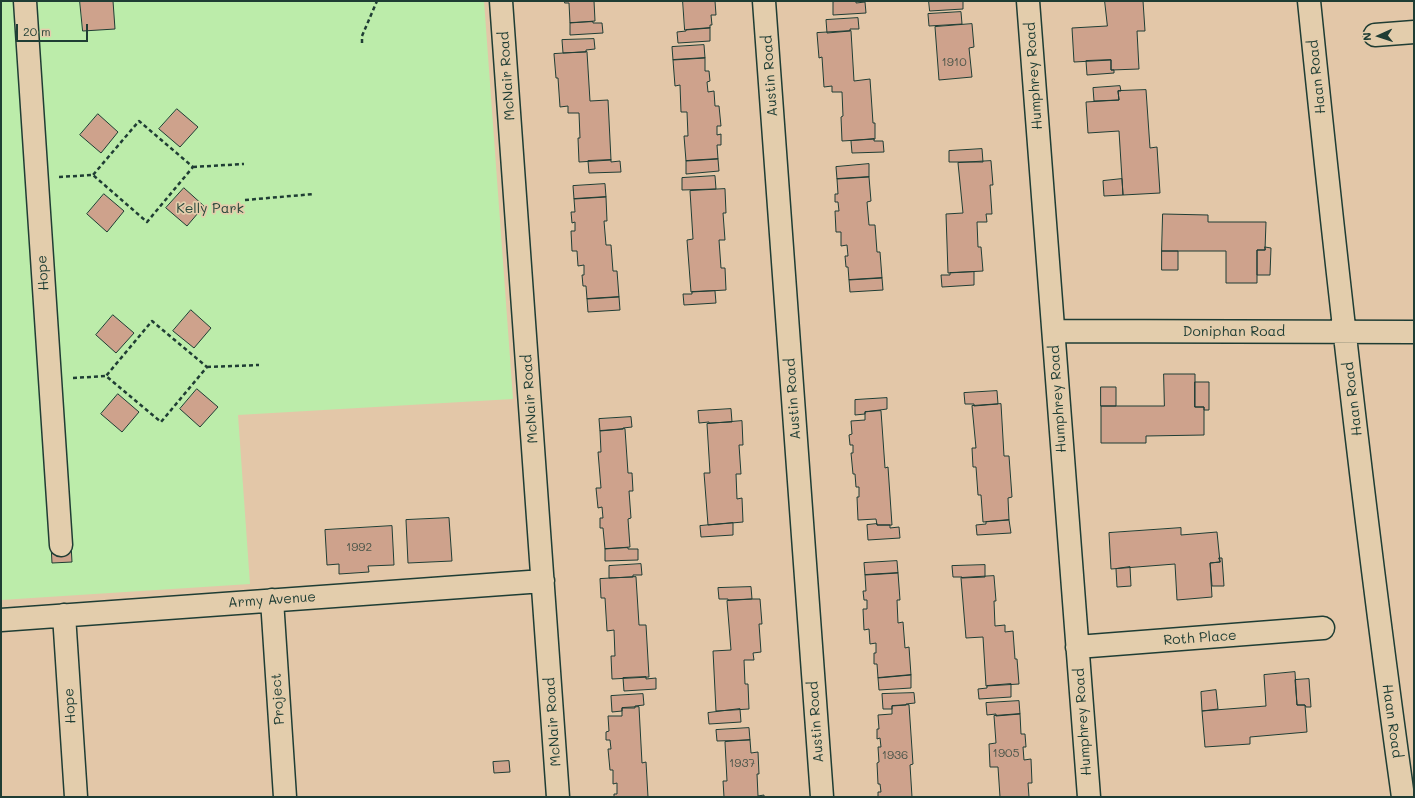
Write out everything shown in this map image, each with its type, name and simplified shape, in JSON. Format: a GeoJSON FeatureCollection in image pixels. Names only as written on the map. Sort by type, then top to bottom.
{"type":"FeatureCollection","features":[{"type":"Feature","properties":{"kind":"street","name":"Hope"},"geometry":{"type":"LineString","coordinates":[[25,1],[62,545]]}},
{"type":"Feature","properties":{"kind":"street","name":"McNair Road"},"geometry":{"type":"LineString","coordinates":[[501,1],[558,797]]}},
{"type":"Feature","properties":{"kind":"street","name":"Austin Road"},"geometry":{"type":"LineString","coordinates":[[764,1],[822,797]]}},
{"type":"Feature","properties":{"kind":"street","name":"Humphrey Road"},"geometry":{"type":"LineString","coordinates":[[1028,1],[1089,797]]}},
{"type":"Feature","properties":{"kind":"street","name":"Haan Road"},"geometry":{"type":"LineString","coordinates":[[1309,1],[1344,332],[1385,672],[1402,797]]}},
{"type":"Feature","properties":{"kind":"street"},"geometry":{"type":"LineString","coordinates":[[1375,35],[1414,32]]}},
{"type":"Feature","properties":{"kind":"street","name":"Doniphan Road"},"geometry":{"type":"LineString","coordinates":[[1054,331],[1414,332]]}},
{"type":"Feature","properties":{"kind":"street","name":"Army Avenue"},"geometry":{"type":"LineString","coordinates":[[1,620],[543,581]]}},
{"type":"Feature","properties":{"kind":"street","name":"Project"},"geometry":{"type":"LineString","coordinates":[[272,600],[285,797]]}},
{"type":"Feature","properties":{"kind":"street","name":"Hope"},"geometry":{"type":"LineString","coordinates":[[64,615],[76,797]]}},
{"type":"Feature","properties":{"kind":"street","name":"Roth Place"},"geometry":{"type":"LineString","coordinates":[[1077,647],[1323,628]]}},
{"type":"Feature","properties":{"kind":"path"},"geometry":{"type":"LineString","coordinates":[[362,42],[362,36],[377,1]]}},
{"type":"Feature","properties":{"kind":"path"},"geometry":{"type":"LineString","coordinates":[[93,175],[139,120],[193,167],[244,164]]}},
{"type":"Feature","properties":{"kind":"path"},"geometry":{"type":"LineString","coordinates":[[36,179],[93,175],[147,222],[193,167]]}},
{"type":"Feature","properties":{"kind":"path"},"geometry":{"type":"LineString","coordinates":[[246,200],[314,194]]}},
{"type":"Feature","properties":{"kind":"path"},"geometry":{"type":"LineString","coordinates":[[106,376],[152,321],[207,367],[258,365]]}},
{"type":"Feature","properties":{"kind":"path"},"geometry":{"type":"LineString","coordinates":[[50,380],[106,376],[161,422],[207,367]]}},
{"type":"Feature","properties":{"kind":"green space","name":"Kelly Park"},"geometry":{"type":"Polygon","coordinates":[[[1,1],[484,1],[513,399],[238,415],[250,584],[1,600],[1,1]]]}},
{"type":"Feature","properties":{"kind":"building"},"geometry":{"type":"Polygon","coordinates":[[[80,1],[113,1],[115,29],[83,31],[80,1]]]}},
{"type":"Feature","properties":{"kind":"building"},"geometry":{"type":"Polygon","coordinates":[[[565,1],[594,1],[595,21],[570,23],[569,3],[565,3],[565,1]]]}},
{"type":"Feature","properties":{"kind":"building"},"geometry":{"type":"Polygon","coordinates":[[[683,1],[715,1],[716,15],[711,15],[712,25],[710,25],[710,28],[685,30],[683,1]]]}},
{"type":"Feature","properties":{"kind":"building"},"geometry":{"type":"Polygon","coordinates":[[[856,1],[856,3],[865,2],[866,13],[833,15],[833,2],[856,1]]]}},
{"type":"Feature","properties":{"kind":"building"},"geometry":{"type":"Polygon","coordinates":[[[929,1],[963,1],[963,9],[930,11],[929,1]]]}},
{"type":"Feature","properties":{"kind":"building"},"geometry":{"type":"Polygon","coordinates":[[[1105,1],[1143,1],[1145,31],[1137,31],[1139,69],[1111,70],[1111,60],[1074,62],[1072,28],[1107,26],[1105,1]]]}},
{"type":"Feature","properties":{"kind":"building"},"geometry":{"type":"Polygon","coordinates":[[[961,12],[962,24],[929,26],[928,14],[961,12]]]}},
{"type":"Feature","properties":{"kind":"building"},"geometry":{"type":"Polygon","coordinates":[[[858,18],[859,29],[827,33],[826,20],[858,18]]]}},
{"type":"Feature","properties":{"kind":"building"},"geometry":{"type":"Polygon","coordinates":[[[570,23],[602,23],[603,33],[570,35],[570,23]]]}},
{"type":"Feature","properties":{"kind":"building"},"geometry":{"type":"Polygon","coordinates":[[[972,24],[974,47],[969,48],[972,77],[939,80],[935,27],[972,24]]]}},
{"type":"Feature","properties":{"kind":"building"},"geometry":{"type":"Polygon","coordinates":[[[710,28],[710,41],[678,43],[677,32],[710,28]]]}},
{"type":"Feature","properties":{"kind":"building"},"geometry":{"type":"Polygon","coordinates":[[[851,31],[854,81],[870,79],[873,123],[875,123],[875,139],[842,141],[842,92],[832,92],[832,86],[824,87],[822,57],[819,58],[817,33],[851,31]]]}},
{"type":"Feature","properties":{"kind":"building"},"geometry":{"type":"Polygon","coordinates":[[[594,39],[595,49],[586,50],[586,52],[563,53],[562,40],[594,39]]]}},
{"type":"Feature","properties":{"kind":"building"},"geometry":{"type":"Polygon","coordinates":[[[704,45],[705,58],[673,60],[672,47],[704,45]]]}},
{"type":"Feature","properties":{"kind":"building"},"geometry":{"type":"Polygon","coordinates":[[[587,52],[590,101],[608,100],[611,160],[579,162],[579,113],[568,113],[568,106],[560,107],[558,78],[556,78],[554,54],[587,52]]]}},
{"type":"Feature","properties":{"kind":"building"},"geometry":{"type":"Polygon","coordinates":[[[705,58],[705,71],[709,71],[710,81],[707,82],[708,92],[714,91],[715,106],[719,106],[721,126],[717,126],[717,135],[721,134],[721,145],[717,145],[718,159],[686,161],[684,136],[688,136],[687,112],[681,112],[680,85],[675,86],[673,60],[705,58]]]}},
{"type":"Feature","properties":{"kind":"building"},"geometry":{"type":"Polygon","coordinates":[[[1111,60],[1111,70],[1114,70],[1114,73],[1087,75],[1086,61],[1111,60]]]}},
{"type":"Feature","properties":{"kind":"building"},"geometry":{"type":"Polygon","coordinates":[[[1120,86],[1121,91],[1118,91],[1119,100],[1094,101],[1093,88],[1120,86]]]}},
{"type":"Feature","properties":{"kind":"building"},"geometry":{"type":"Polygon","coordinates":[[[1146,90],[1150,148],[1157,147],[1160,193],[1123,195],[1119,131],[1088,133],[1086,102],[1119,100],[1118,91],[1146,90]]]}},
{"type":"Feature","properties":{"kind":"building"},"geometry":{"type":"Polygon","coordinates":[[[177,109],[198,127],[180,147],[159,129],[177,109]]]}},
{"type":"Feature","properties":{"kind":"building"},"geometry":{"type":"Polygon","coordinates":[[[98,114],[118,132],[101,153],[80,135],[98,114]]]}},
{"type":"Feature","properties":{"kind":"building"},"geometry":{"type":"Polygon","coordinates":[[[874,139],[874,141],[883,141],[884,152],[852,153],[851,141],[874,139]]]}},
{"type":"Feature","properties":{"kind":"building"},"geometry":{"type":"Polygon","coordinates":[[[982,149],[983,162],[949,162],[949,151],[982,149]]]}},
{"type":"Feature","properties":{"kind":"building"},"geometry":{"type":"Polygon","coordinates":[[[718,159],[719,171],[686,174],[686,161],[718,159]]]}},
{"type":"Feature","properties":{"kind":"building"},"geometry":{"type":"Polygon","coordinates":[[[611,160],[611,162],[620,161],[621,172],[589,173],[588,161],[611,160]]]}},
{"type":"Feature","properties":{"kind":"building"},"geometry":{"type":"Polygon","coordinates":[[[991,161],[993,185],[990,185],[992,214],[986,214],[987,222],[977,222],[978,247],[981,247],[983,271],[948,273],[946,214],[963,213],[958,163],[991,161]]]}},
{"type":"Feature","properties":{"kind":"building"},"geometry":{"type":"Polygon","coordinates":[[[869,164],[869,177],[837,179],[836,167],[869,164]]]}},
{"type":"Feature","properties":{"kind":"building"},"geometry":{"type":"Polygon","coordinates":[[[715,176],[716,189],[682,190],[682,178],[715,176]]]}},
{"type":"Feature","properties":{"kind":"building"},"geometry":{"type":"Polygon","coordinates":[[[869,177],[871,201],[867,202],[869,225],[875,225],[877,252],[880,252],[882,278],[849,280],[845,256],[848,256],[847,245],[841,246],[841,232],[836,232],[835,211],[839,211],[838,202],[835,202],[835,194],[838,194],[837,179],[869,177]]]}},
{"type":"Feature","properties":{"kind":"building"},"geometry":{"type":"Polygon","coordinates":[[[1122,179],[1123,195],[1104,196],[1103,181],[1122,179]]]}},
{"type":"Feature","properties":{"kind":"building"},"geometry":{"type":"Polygon","coordinates":[[[605,184],[606,197],[574,199],[573,186],[605,184]]]}},
{"type":"Feature","properties":{"kind":"building"},"geometry":{"type":"Polygon","coordinates":[[[184,188],[204,206],[187,226],[166,208],[184,188]]]}},
{"type":"Feature","properties":{"kind":"building"},"geometry":{"type":"Polygon","coordinates":[[[725,189],[726,213],[723,213],[725,240],[719,240],[721,268],[725,268],[726,290],[691,292],[687,240],[693,239],[690,191],[725,189]]]}},
{"type":"Feature","properties":{"kind":"building"},"geometry":{"type":"Polygon","coordinates":[[[104,194],[124,211],[107,232],[87,214],[104,194]]]}},
{"type":"Feature","properties":{"kind":"building"},"geometry":{"type":"Polygon","coordinates":[[[606,197],[607,221],[604,221],[606,245],[611,245],[613,271],[617,271],[619,297],[587,299],[586,286],[583,286],[582,275],[584,275],[584,265],[578,266],[577,251],[572,251],[571,231],[575,231],[575,222],[572,223],[571,212],[575,212],[574,199],[606,197]]]}},
{"type":"Feature","properties":{"kind":"building"},"geometry":{"type":"Polygon","coordinates":[[[1163,214],[1208,215],[1208,222],[1266,222],[1265,250],[1257,250],[1257,283],[1226,283],[1226,251],[1162,251],[1163,214]]]}},
{"type":"Feature","properties":{"kind":"building"},"geometry":{"type":"Polygon","coordinates":[[[1265,247],[1271,248],[1270,275],[1257,275],[1257,250],[1265,250],[1265,247]]]}},
{"type":"Feature","properties":{"kind":"building"},"geometry":{"type":"Polygon","coordinates":[[[1162,251],[1178,251],[1178,270],[1162,270],[1162,251]]]}},
{"type":"Feature","properties":{"kind":"building"},"geometry":{"type":"Polygon","coordinates":[[[974,272],[974,285],[942,287],[941,275],[974,272]]]}},
{"type":"Feature","properties":{"kind":"building"},"geometry":{"type":"Polygon","coordinates":[[[882,278],[883,290],[850,292],[849,280],[882,278]]]}},
{"type":"Feature","properties":{"kind":"building"},"geometry":{"type":"Polygon","coordinates":[[[715,291],[716,303],[684,305],[683,294],[715,291]]]}},
{"type":"Feature","properties":{"kind":"building"},"geometry":{"type":"Polygon","coordinates":[[[619,297],[620,310],[588,312],[587,299],[619,297]]]}},
{"type":"Feature","properties":{"kind":"building"},"geometry":{"type":"Polygon","coordinates":[[[191,310],[211,328],[194,348],[173,331],[191,310]]]}},
{"type":"Feature","properties":{"kind":"building"},"geometry":{"type":"Polygon","coordinates":[[[113,315],[134,333],[116,353],[96,335],[113,315]]]}},
{"type":"Feature","properties":{"kind":"building"},"geometry":{"type":"Polygon","coordinates":[[[1164,374],[1195,374],[1195,407],[1204,407],[1204,435],[1146,436],[1146,443],[1101,443],[1101,406],[1164,406],[1164,374]]]}},
{"type":"Feature","properties":{"kind":"building"},"geometry":{"type":"Polygon","coordinates":[[[1195,382],[1209,382],[1209,410],[1204,410],[1204,407],[1195,407],[1195,382]]]}},
{"type":"Feature","properties":{"kind":"building"},"geometry":{"type":"Polygon","coordinates":[[[1101,387],[1116,387],[1116,406],[1101,406],[1101,387]]]}},
{"type":"Feature","properties":{"kind":"building"},"geometry":{"type":"Polygon","coordinates":[[[197,389],[218,407],[200,427],[180,409],[197,389]]]}},
{"type":"Feature","properties":{"kind":"building"},"geometry":{"type":"Polygon","coordinates":[[[997,391],[998,404],[974,406],[974,404],[965,404],[964,393],[997,391]]]}},
{"type":"Feature","properties":{"kind":"building"},"geometry":{"type":"Polygon","coordinates":[[[118,394],[139,412],[122,432],[101,414],[118,394]]]}},
{"type":"Feature","properties":{"kind":"building"},"geometry":{"type":"Polygon","coordinates":[[[887,398],[887,409],[855,415],[855,400],[887,398]]]}},
{"type":"Feature","properties":{"kind":"building"},"geometry":{"type":"Polygon","coordinates":[[[1001,404],[1004,456],[1009,456],[1012,497],[1008,498],[1009,520],[983,522],[981,495],[978,495],[976,467],[973,467],[972,448],[976,448],[972,406],[1001,404]]]}},
{"type":"Feature","properties":{"kind":"building"},"geometry":{"type":"Polygon","coordinates":[[[731,409],[732,422],[699,423],[698,411],[731,409]]]}},
{"type":"Feature","properties":{"kind":"building"},"geometry":{"type":"Polygon","coordinates":[[[881,411],[885,468],[888,467],[892,525],[877,525],[876,519],[858,520],[857,497],[859,497],[859,487],[856,487],[855,474],[853,474],[851,453],[853,453],[853,445],[850,445],[849,435],[852,434],[851,421],[865,420],[865,412],[881,411]]]}},
{"type":"Feature","properties":{"kind":"building"},"geometry":{"type":"Polygon","coordinates":[[[631,417],[632,427],[600,431],[599,419],[631,417]]]}},
{"type":"Feature","properties":{"kind":"building"},"geometry":{"type":"Polygon","coordinates":[[[742,421],[743,445],[739,445],[741,474],[736,474],[737,499],[742,498],[743,522],[708,525],[704,473],[710,473],[707,424],[742,421]]]}},
{"type":"Feature","properties":{"kind":"building"},"geometry":{"type":"Polygon","coordinates":[[[625,429],[628,473],[632,473],[633,491],[629,491],[631,518],[628,519],[630,547],[605,549],[603,528],[600,528],[600,518],[603,518],[602,507],[598,508],[596,488],[601,488],[598,452],[601,452],[600,431],[625,429]]]}},
{"type":"Feature","properties":{"kind":"building"},"geometry":{"type":"Polygon","coordinates":[[[449,518],[452,561],[408,563],[406,520],[449,518]]]}},
{"type":"Feature","properties":{"kind":"building"},"geometry":{"type":"Polygon","coordinates":[[[1009,520],[1011,533],[977,535],[976,525],[986,524],[986,522],[1009,520]]]}},
{"type":"Feature","properties":{"kind":"building"},"geometry":{"type":"Polygon","coordinates":[[[733,523],[733,535],[701,537],[700,526],[733,523]]]}},
{"type":"Feature","properties":{"kind":"building"},"geometry":{"type":"Polygon","coordinates":[[[867,525],[890,525],[890,528],[899,527],[900,538],[868,540],[867,525]]]}},
{"type":"Feature","properties":{"kind":"building"},"geometry":{"type":"Polygon","coordinates":[[[392,526],[394,565],[368,566],[369,572],[339,574],[339,564],[327,565],[325,530],[392,526]]]}},
{"type":"Feature","properties":{"kind":"building"},"geometry":{"type":"Polygon","coordinates":[[[1181,528],[1181,535],[1217,532],[1220,562],[1210,563],[1212,597],[1177,600],[1175,564],[1111,569],[1109,533],[1181,528]]]}},
{"type":"Feature","properties":{"kind":"building"},"geometry":{"type":"Polygon","coordinates":[[[71,544],[72,562],[52,563],[51,545],[71,544]]]}},
{"type":"Feature","properties":{"kind":"building"},"geometry":{"type":"Polygon","coordinates":[[[605,549],[638,549],[638,560],[605,561],[605,549]]]}},
{"type":"Feature","properties":{"kind":"building"},"geometry":{"type":"Polygon","coordinates":[[[1219,558],[1222,558],[1224,586],[1212,586],[1210,563],[1220,562],[1219,558]]]}},
{"type":"Feature","properties":{"kind":"building"},"geometry":{"type":"Polygon","coordinates":[[[897,561],[898,573],[865,575],[864,563],[897,561]]]}},
{"type":"Feature","properties":{"kind":"building"},"geometry":{"type":"Polygon","coordinates":[[[641,564],[642,575],[609,578],[609,566],[641,564]]]}},
{"type":"Feature","properties":{"kind":"building"},"geometry":{"type":"Polygon","coordinates":[[[985,565],[985,577],[953,577],[952,566],[985,565]]]}},
{"type":"Feature","properties":{"kind":"building"},"geometry":{"type":"Polygon","coordinates":[[[1130,567],[1131,586],[1117,587],[1116,569],[1130,567]]]}},
{"type":"Feature","properties":{"kind":"building"},"geometry":{"type":"Polygon","coordinates":[[[898,573],[900,600],[897,600],[898,623],[903,622],[905,648],[909,647],[911,675],[878,678],[877,664],[874,664],[876,643],[870,644],[869,629],[864,630],[863,609],[867,609],[867,600],[864,600],[863,591],[866,591],[865,575],[898,573]]]}},
{"type":"Feature","properties":{"kind":"building"},"geometry":{"type":"Polygon","coordinates":[[[994,576],[996,601],[994,601],[995,626],[1005,625],[1005,632],[1013,631],[1019,684],[986,686],[983,637],[966,638],[961,578],[994,576]]]}},
{"type":"Feature","properties":{"kind":"building"},"geometry":{"type":"Polygon","coordinates":[[[636,577],[639,625],[646,625],[649,677],[612,679],[611,656],[615,656],[614,630],[607,631],[605,598],[601,598],[600,579],[636,577]]]}},
{"type":"Feature","properties":{"kind":"building"},"geometry":{"type":"Polygon","coordinates":[[[751,587],[752,599],[719,599],[718,588],[751,587]]]}},
{"type":"Feature","properties":{"kind":"building"},"geometry":{"type":"Polygon","coordinates":[[[760,599],[762,624],[759,624],[761,652],[753,653],[754,660],[744,660],[745,684],[748,684],[749,709],[716,711],[713,651],[731,650],[727,601],[760,599]]]}},
{"type":"Feature","properties":{"kind":"building"},"geometry":{"type":"Polygon","coordinates":[[[1295,672],[1297,705],[1305,705],[1307,732],[1250,737],[1250,744],[1205,747],[1202,711],[1266,706],[1264,675],[1295,672]]]}},
{"type":"Feature","properties":{"kind":"building"},"geometry":{"type":"Polygon","coordinates":[[[911,675],[911,688],[879,690],[878,678],[911,675]]]}},
{"type":"Feature","properties":{"kind":"building"},"geometry":{"type":"Polygon","coordinates":[[[646,677],[646,679],[656,678],[656,689],[624,691],[623,678],[646,677]]]}},
{"type":"Feature","properties":{"kind":"building"},"geometry":{"type":"Polygon","coordinates":[[[1309,679],[1311,707],[1297,705],[1295,680],[1309,679]]]}},
{"type":"Feature","properties":{"kind":"building"},"geometry":{"type":"Polygon","coordinates":[[[1011,684],[1011,697],[979,699],[978,689],[987,688],[987,686],[1011,684]]]}},
{"type":"Feature","properties":{"kind":"building"},"geometry":{"type":"Polygon","coordinates":[[[1216,690],[1218,709],[1202,711],[1201,692],[1216,690]]]}},
{"type":"Feature","properties":{"kind":"building"},"geometry":{"type":"Polygon","coordinates":[[[914,693],[915,703],[892,706],[892,709],[883,709],[882,694],[914,693]]]}},
{"type":"Feature","properties":{"kind":"building"},"geometry":{"type":"Polygon","coordinates":[[[643,694],[644,705],[635,706],[635,708],[622,708],[622,711],[612,712],[611,696],[643,694]]]}},
{"type":"Feature","properties":{"kind":"building"},"geometry":{"type":"Polygon","coordinates":[[[1019,701],[1020,714],[996,716],[996,714],[987,715],[986,703],[1019,701]]]}},
{"type":"Feature","properties":{"kind":"building"},"geometry":{"type":"Polygon","coordinates":[[[909,705],[913,764],[910,765],[912,797],[878,797],[878,792],[881,792],[880,784],[878,784],[877,763],[879,762],[878,747],[881,747],[880,738],[877,739],[877,729],[879,729],[878,715],[892,714],[892,706],[909,705]]]}},
{"type":"Feature","properties":{"kind":"building"},"geometry":{"type":"Polygon","coordinates":[[[639,707],[642,763],[646,762],[648,797],[614,797],[614,794],[617,794],[617,783],[613,784],[613,770],[610,770],[608,749],[611,749],[610,740],[606,740],[606,732],[609,731],[608,716],[622,716],[622,708],[639,707]]]}},
{"type":"Feature","properties":{"kind":"building"},"geometry":{"type":"Polygon","coordinates":[[[740,709],[741,722],[709,724],[708,713],[740,709]]]}},
{"type":"Feature","properties":{"kind":"building"},"geometry":{"type":"Polygon","coordinates":[[[1020,714],[1021,734],[1025,734],[1026,747],[1023,747],[1024,760],[1031,759],[1032,783],[1028,783],[1029,797],[1000,797],[998,767],[990,767],[989,744],[996,743],[994,716],[1020,714]]]}},
{"type":"Feature","properties":{"kind":"building"},"geometry":{"type":"Polygon","coordinates":[[[749,728],[750,740],[717,741],[716,730],[749,728]]]}},
{"type":"Feature","properties":{"kind":"building"},"geometry":{"type":"Polygon","coordinates":[[[750,740],[751,753],[758,752],[758,796],[764,795],[764,797],[724,797],[723,781],[727,781],[725,742],[750,740]]]}},
{"type":"Feature","properties":{"kind":"building"},"geometry":{"type":"Polygon","coordinates":[[[509,761],[510,772],[494,773],[493,762],[509,761]]]}}]}
